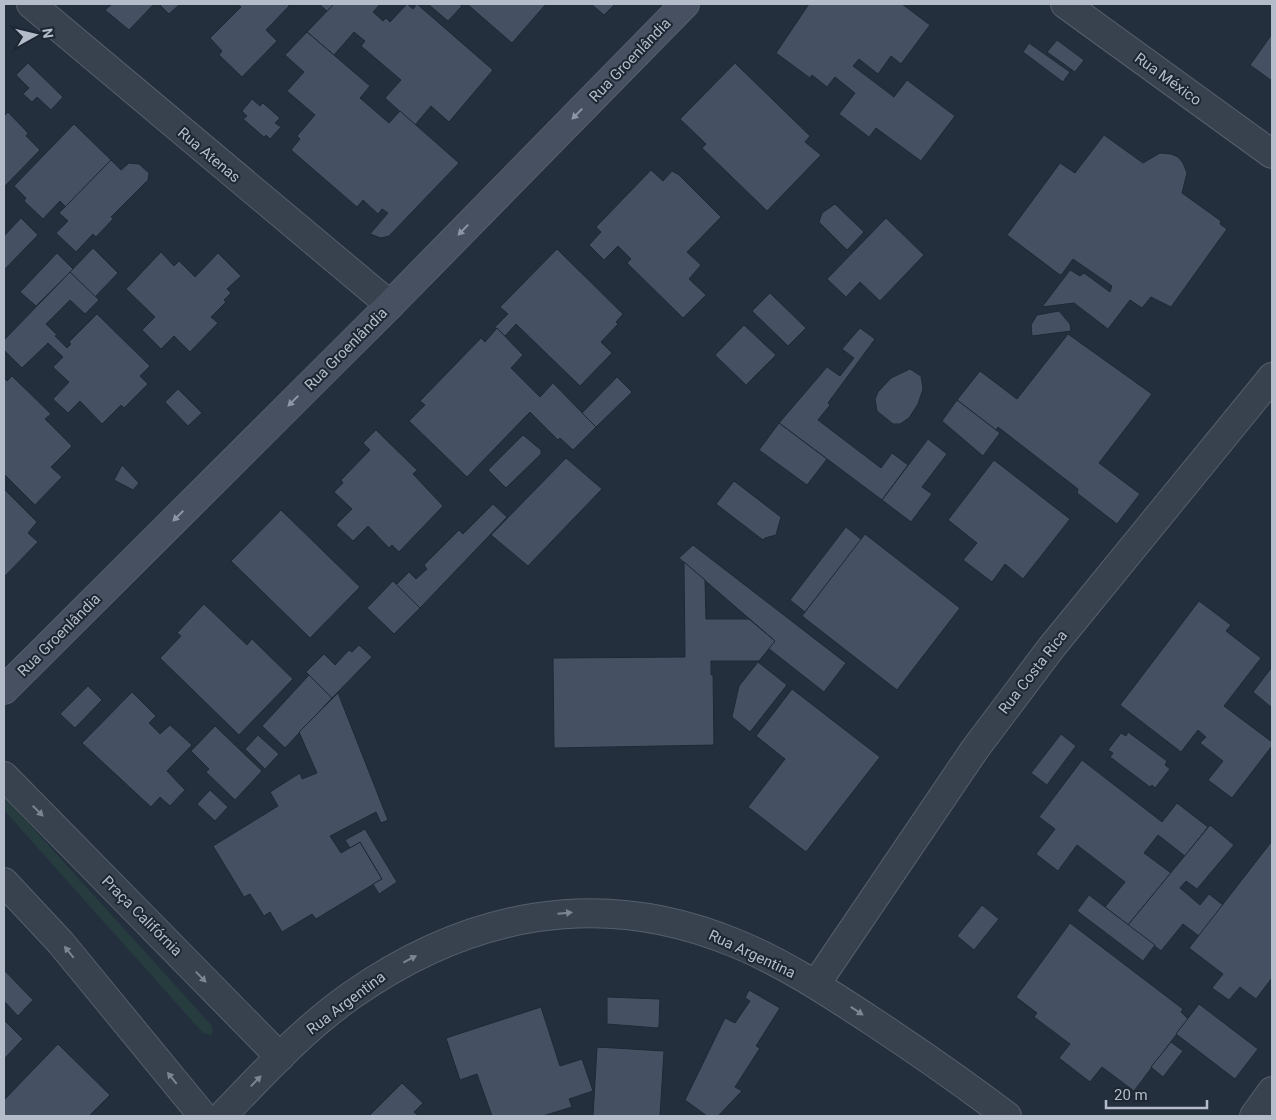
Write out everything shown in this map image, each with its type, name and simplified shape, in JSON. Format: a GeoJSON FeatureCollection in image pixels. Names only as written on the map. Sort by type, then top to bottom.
{"type":"FeatureCollection","features":[{"type":"Feature","properties":{"kind":"main road","name":"Rua Groenlândia"},"geometry":{"type":"LineString","coordinates":[[4,690],[390,305],[685,4]]}},
{"type":"Feature","properties":{"kind":"street","name":"Rua Atenas"},"geometry":{"type":"LineString","coordinates":[[31,4],[390,305]]}},
{"type":"Feature","properties":{"kind":"street","name":"Rua México"},"geometry":{"type":"LineString","coordinates":[[1065,4],[1272,154]]}},
{"type":"Feature","properties":{"kind":"street","name":"Rua Costa Rica"},"geometry":{"type":"LineString","coordinates":[[816,984],[980,741],[1051,648],[1272,376]]}},
{"type":"Feature","properties":{"kind":"street","name":"Praça Califórnia"},"geometry":{"type":"LineString","coordinates":[[4,776],[280,1057]]}},
{"type":"Feature","properties":{"kind":"street"},"geometry":{"type":"LineString","coordinates":[[4,882],[62,942],[202,1116]]}},
{"type":"Feature","properties":{"kind":"street","name":"Rua Argentina"},"geometry":{"type":"LineString","coordinates":[[222,1116],[280,1057],[350,996],[391,969],[432,947],[479,929],[523,919],[565,913],[606,912],[656,918],[698,929],[736,943],[816,984],[950,1072],[1007,1116]]}},
{"type":"Feature","properties":{"kind":"street"},"geometry":{"type":"LineString","coordinates":[[1254,1116],[1272,1091]]}},
{"type":"Feature","properties":{"kind":"green space"},"geometry":{"type":"Polygon","coordinates":[[[4,796],[212,1026],[213,1031],[211,1035],[203,1033],[4,810],[4,796]]]}},
{"type":"Feature","properties":{"kind":"building"},"geometry":{"type":"Polygon","coordinates":[[[112,4],[154,4],[129,30],[105,10],[112,4]]]}},
{"type":"Feature","properties":{"kind":"building"},"geometry":{"type":"Polygon","coordinates":[[[159,4],[180,4],[169,14],[159,4]]]}},
{"type":"Feature","properties":{"kind":"building"},"geometry":{"type":"Polygon","coordinates":[[[238,4],[287,4],[289,6],[266,30],[277,41],[242,77],[219,55],[222,51],[210,38],[241,7],[238,4]]]}},
{"type":"Feature","properties":{"kind":"building"},"geometry":{"type":"Polygon","coordinates":[[[319,4],[334,4],[327,11],[319,4]]]}},
{"type":"Feature","properties":{"kind":"building"},"geometry":{"type":"Polygon","coordinates":[[[334,4],[380,4],[373,12],[383,21],[386,18],[390,22],[407,4],[413,9],[417,4],[493,70],[449,122],[431,106],[415,125],[385,98],[401,80],[361,46],[365,41],[354,32],[334,55],[307,32],[334,4]]]}},
{"type":"Feature","properties":{"kind":"building"},"geometry":{"type":"Polygon","coordinates":[[[428,4],[459,4],[462,6],[448,21],[428,4]]]}},
{"type":"Feature","properties":{"kind":"building"},"geometry":{"type":"Polygon","coordinates":[[[467,4],[546,4],[512,43],[467,4]]]}},
{"type":"Feature","properties":{"kind":"building"},"geometry":{"type":"Polygon","coordinates":[[[591,4],[615,4],[604,15],[591,4]]]}},
{"type":"Feature","properties":{"kind":"building"},"geometry":{"type":"Polygon","coordinates":[[[809,4],[902,4],[930,25],[901,64],[891,56],[878,74],[859,59],[853,66],[894,97],[907,80],[955,116],[921,161],[876,128],[869,137],[839,114],[855,93],[835,77],[827,87],[812,75],[810,78],[776,53],[809,4]]]}},
{"type":"Feature","properties":{"kind":"building"},"geometry":{"type":"Polygon","coordinates":[[[307,32],[370,86],[360,98],[389,123],[400,111],[459,163],[389,236],[381,238],[370,234],[388,213],[382,209],[378,214],[363,200],[357,207],[291,150],[300,139],[297,136],[315,115],[287,91],[304,72],[285,55],[307,32]]]}},
{"type":"Feature","properties":{"kind":"building"},"geometry":{"type":"Polygon","coordinates":[[[1272,34],[1272,81],[1250,65],[1272,34]]]}},
{"type":"Feature","properties":{"kind":"building"},"geometry":{"type":"Polygon","coordinates":[[[1057,40],[1084,60],[1075,72],[1047,52],[1057,40]]]}},
{"type":"Feature","properties":{"kind":"building"},"geometry":{"type":"Polygon","coordinates":[[[1029,43],[1070,72],[1063,82],[1023,52],[1029,43]]]}},
{"type":"Feature","properties":{"kind":"building"},"geometry":{"type":"Polygon","coordinates":[[[28,63],[63,97],[51,110],[37,97],[32,102],[23,94],[29,88],[16,75],[28,63]]]}},
{"type":"Feature","properties":{"kind":"building"},"geometry":{"type":"Polygon","coordinates":[[[735,63],[810,136],[805,142],[821,155],[767,211],[702,148],[706,144],[680,119],[735,63]]]}},
{"type":"Feature","properties":{"kind":"building"},"geometry":{"type":"Polygon","coordinates":[[[252,99],[260,106],[263,103],[280,118],[275,123],[281,127],[270,139],[266,135],[264,137],[243,119],[247,116],[242,111],[252,99]]]}},
{"type":"Feature","properties":{"kind":"building"},"geometry":{"type":"Polygon","coordinates":[[[8,112],[28,133],[26,136],[40,150],[4,187],[4,113],[5,115],[8,112]]]}},
{"type":"Feature","properties":{"kind":"building"},"geometry":{"type":"Polygon","coordinates":[[[74,124],[111,160],[66,207],[60,201],[43,219],[24,201],[26,198],[14,186],[74,124]]]}},
{"type":"Feature","properties":{"kind":"building"},"geometry":{"type":"Polygon","coordinates":[[[1104,135],[1143,163],[1160,153],[1178,157],[1187,173],[1182,193],[1221,221],[1220,224],[1227,229],[1171,307],[1151,297],[1142,308],[1130,300],[1108,329],[1074,303],[1042,307],[1070,270],[1080,276],[1084,273],[1110,292],[1112,286],[1073,259],[1060,275],[1007,235],[1060,163],[1075,173],[1104,135]]]}},
{"type":"Feature","properties":{"kind":"building"},"geometry":{"type":"Polygon","coordinates":[[[111,160],[121,170],[129,163],[139,164],[149,173],[148,180],[111,217],[113,219],[96,237],[93,234],[76,252],[56,233],[68,221],[59,213],[111,160]]]}},
{"type":"Feature","properties":{"kind":"building"},"geometry":{"type":"Polygon","coordinates":[[[651,170],[663,181],[672,171],[679,175],[721,217],[687,252],[701,265],[689,279],[706,295],[683,318],[627,263],[631,259],[618,246],[604,260],[589,245],[601,232],[596,227],[651,170]]]}},
{"type":"Feature","properties":{"kind":"building"},"geometry":{"type":"Polygon","coordinates":[[[835,204],[864,232],[847,250],[819,222],[822,213],[835,204]]]}},
{"type":"Feature","properties":{"kind":"building"},"geometry":{"type":"Polygon","coordinates":[[[21,218],[38,235],[4,270],[4,236],[21,218]]]}},
{"type":"Feature","properties":{"kind":"building"},"geometry":{"type":"Polygon","coordinates":[[[886,218],[924,255],[880,301],[860,282],[846,297],[827,279],[886,218]]]}},
{"type":"Feature","properties":{"kind":"building"},"geometry":{"type":"Polygon","coordinates":[[[93,248],[118,273],[95,297],[70,272],[93,248]]]}},
{"type":"Feature","properties":{"kind":"building"},"geometry":{"type":"Polygon","coordinates":[[[557,249],[623,314],[616,322],[618,324],[601,342],[612,353],[580,386],[516,324],[505,336],[495,327],[508,314],[500,307],[557,249]]]}},
{"type":"Feature","properties":{"kind":"building"},"geometry":{"type":"Polygon","coordinates":[[[161,252],[174,266],[179,261],[195,277],[218,253],[241,276],[227,289],[231,293],[224,300],[226,302],[211,317],[218,323],[190,352],[174,336],[161,349],[142,330],[155,317],[126,289],[161,252]]]}},
{"type":"Feature","properties":{"kind":"building"},"geometry":{"type":"Polygon","coordinates":[[[57,253],[73,269],[36,306],[20,292],[57,253]]]}},
{"type":"Feature","properties":{"kind":"building"},"geometry":{"type":"Polygon","coordinates":[[[70,272],[99,300],[85,314],[70,300],[46,324],[57,335],[55,336],[67,348],[71,344],[69,342],[97,314],[150,366],[140,376],[148,384],[124,408],[121,405],[102,424],[80,401],[68,413],[53,399],[69,382],[53,367],[63,357],[48,343],[22,368],[4,350],[4,340],[70,272]]]}},
{"type":"Feature","properties":{"kind":"building"},"geometry":{"type":"Polygon","coordinates":[[[770,293],[806,328],[788,346],[752,311],[770,293]]]}},
{"type":"Feature","properties":{"kind":"building"},"geometry":{"type":"Polygon","coordinates":[[[1059,311],[1070,324],[1071,331],[1032,336],[1031,325],[1037,315],[1059,311]]]}},
{"type":"Feature","properties":{"kind":"building"},"geometry":{"type":"Polygon","coordinates":[[[744,325],[776,355],[746,385],[715,355],[744,325]]]}},
{"type":"Feature","properties":{"kind":"building"},"geometry":{"type":"Polygon","coordinates":[[[497,328],[523,355],[511,368],[540,397],[553,383],[596,427],[573,450],[560,438],[558,440],[530,412],[467,477],[409,421],[425,405],[420,401],[481,338],[485,342],[497,328]]]}},
{"type":"Feature","properties":{"kind":"building"},"geometry":{"type":"Polygon","coordinates":[[[860,328],[875,339],[828,403],[830,405],[818,420],[881,468],[892,453],[908,465],[882,500],[779,423],[827,367],[840,376],[854,358],[842,349],[860,328]]]}},
{"type":"Feature","properties":{"kind":"building"},"geometry":{"type":"Polygon","coordinates":[[[1068,334],[1152,394],[1099,463],[1140,494],[1117,524],[1077,493],[1078,489],[998,427],[996,430],[957,400],[980,371],[1017,399],[1068,334]]]}},
{"type":"Feature","properties":{"kind":"building"},"geometry":{"type":"Polygon","coordinates":[[[910,369],[921,376],[923,389],[918,404],[909,418],[900,424],[893,424],[877,411],[875,399],[878,392],[891,378],[910,369]]]}},
{"type":"Feature","properties":{"kind":"building"},"geometry":{"type":"Polygon","coordinates":[[[12,376],[51,414],[45,419],[72,446],[51,467],[62,477],[35,505],[4,474],[4,378],[7,381],[12,376]]]}},
{"type":"Feature","properties":{"kind":"building"},"geometry":{"type":"Polygon","coordinates":[[[617,377],[632,392],[596,427],[582,413],[617,377]]]}},
{"type":"Feature","properties":{"kind":"building"},"geometry":{"type":"Polygon","coordinates":[[[178,389],[202,413],[188,426],[165,402],[178,389]]]}},
{"type":"Feature","properties":{"kind":"building"},"geometry":{"type":"Polygon","coordinates":[[[957,400],[1000,433],[983,456],[942,421],[957,400]]]}},
{"type":"Feature","properties":{"kind":"building"},"geometry":{"type":"Polygon","coordinates":[[[779,423],[827,459],[807,485],[759,450],[779,423]]]}},
{"type":"Feature","properties":{"kind":"building"},"geometry":{"type":"Polygon","coordinates":[[[376,430],[417,470],[413,474],[443,506],[399,552],[392,545],[389,548],[368,526],[353,541],[336,525],[352,509],[334,492],[343,483],[341,480],[370,450],[363,443],[376,430]]]}},
{"type":"Feature","properties":{"kind":"building"},"geometry":{"type":"Polygon","coordinates":[[[523,435],[541,450],[541,454],[506,488],[488,470],[523,435]]]}},
{"type":"Feature","properties":{"kind":"building"},"geometry":{"type":"Polygon","coordinates":[[[928,439],[947,454],[922,487],[932,494],[911,522],[882,500],[928,439]]]}},
{"type":"Feature","properties":{"kind":"building"},"geometry":{"type":"Polygon","coordinates":[[[566,458],[602,489],[528,566],[491,535],[566,458]]]}},
{"type":"Feature","properties":{"kind":"building"},"geometry":{"type":"Polygon","coordinates":[[[994,460],[1070,519],[1023,579],[1005,564],[992,582],[963,560],[977,543],[948,520],[994,460]]]}},
{"type":"Feature","properties":{"kind":"building"},"geometry":{"type":"Polygon","coordinates":[[[122,465],[139,483],[133,490],[114,480],[122,465]]]}},
{"type":"Feature","properties":{"kind":"building"},"geometry":{"type":"Polygon","coordinates":[[[734,481],[781,517],[776,535],[763,540],[716,504],[734,481]]]}},
{"type":"Feature","properties":{"kind":"building"},"geometry":{"type":"Polygon","coordinates":[[[4,489],[37,522],[28,533],[38,542],[4,577],[4,489]]]}},
{"type":"Feature","properties":{"kind":"building"},"geometry":{"type":"Polygon","coordinates":[[[493,504],[507,517],[420,608],[396,585],[409,572],[416,579],[427,569],[424,565],[459,530],[463,534],[493,504]]]}},
{"type":"Feature","properties":{"kind":"building"},"geometry":{"type":"Polygon","coordinates":[[[281,510],[360,587],[310,638],[231,561],[281,510]]]}},
{"type":"Feature","properties":{"kind":"building"},"geometry":{"type":"Polygon","coordinates":[[[846,527],[862,540],[805,612],[790,600],[846,527]]]}},
{"type":"Feature","properties":{"kind":"building"},"geometry":{"type":"Polygon","coordinates":[[[865,534],[960,608],[897,690],[802,616],[865,534]]]}},
{"type":"Feature","properties":{"kind":"building"},"geometry":{"type":"Polygon","coordinates":[[[693,545],[846,663],[824,692],[768,648],[775,641],[679,558],[693,545]]]}},
{"type":"Feature","properties":{"kind":"building"},"geometry":{"type":"Polygon","coordinates":[[[684,562],[705,580],[706,619],[749,619],[775,641],[759,661],[711,661],[711,675],[713,674],[714,745],[554,748],[553,658],[685,657],[684,562]]]}},
{"type":"Feature","properties":{"kind":"building"},"geometry":{"type":"Polygon","coordinates":[[[393,581],[420,608],[394,634],[367,608],[393,581]]]}},
{"type":"Feature","properties":{"kind":"building"},"geometry":{"type":"Polygon","coordinates":[[[1199,601],[1231,625],[1226,631],[1261,658],[1224,706],[1272,742],[1272,746],[1232,798],[1208,780],[1223,761],[1200,743],[1206,737],[1198,730],[1181,752],[1120,705],[1199,601]]]}},
{"type":"Feature","properties":{"kind":"building"},"geometry":{"type":"Polygon","coordinates":[[[204,604],[247,645],[252,639],[293,679],[239,735],[160,658],[181,636],[177,633],[204,604]]]}},
{"type":"Feature","properties":{"kind":"building"},"geometry":{"type":"Polygon","coordinates":[[[359,645],[372,657],[332,698],[306,672],[324,654],[335,665],[349,650],[352,652],[359,645]]]}},
{"type":"Feature","properties":{"kind":"building"},"geometry":{"type":"Polygon","coordinates":[[[758,662],[787,685],[750,732],[732,717],[739,686],[758,662]]]}},
{"type":"Feature","properties":{"kind":"building"},"geometry":{"type":"Polygon","coordinates":[[[1272,667],[1272,706],[1271,707],[1253,692],[1272,667]]]}},
{"type":"Feature","properties":{"kind":"building"},"geometry":{"type":"Polygon","coordinates":[[[309,675],[332,698],[285,748],[262,726],[309,675]]]}},
{"type":"Feature","properties":{"kind":"building"},"geometry":{"type":"Polygon","coordinates":[[[88,686],[102,700],[75,728],[60,714],[88,686]]]}},
{"type":"Feature","properties":{"kind":"building"},"geometry":{"type":"Polygon","coordinates":[[[792,689],[880,757],[806,852],[748,807],[785,759],[756,736],[792,689]]]}},
{"type":"Feature","properties":{"kind":"building"},"geometry":{"type":"Polygon","coordinates":[[[132,692],[156,716],[149,723],[160,734],[170,725],[192,745],[167,771],[185,790],[170,806],[160,797],[151,807],[82,743],[132,692]]]}},
{"type":"Feature","properties":{"kind":"building"},"geometry":{"type":"Polygon","coordinates":[[[338,693],[388,820],[381,823],[376,812],[330,836],[341,853],[360,842],[382,879],[316,919],[312,914],[282,932],[270,912],[264,916],[250,894],[244,897],[213,846],[278,806],[270,792],[300,773],[302,779],[317,773],[299,732],[338,693]]]}},
{"type":"Feature","properties":{"kind":"building"},"geometry":{"type":"Polygon","coordinates":[[[215,726],[262,771],[235,800],[206,772],[209,769],[191,751],[215,726]]]}},
{"type":"Feature","properties":{"kind":"building"},"geometry":{"type":"Polygon","coordinates":[[[1128,732],[1167,761],[1165,765],[1170,769],[1155,788],[1152,785],[1150,787],[1110,757],[1113,753],[1108,750],[1121,733],[1126,736],[1128,732]]]}},
{"type":"Feature","properties":{"kind":"building"},"geometry":{"type":"Polygon","coordinates":[[[1061,734],[1076,746],[1047,785],[1031,773],[1061,734]]]}},
{"type":"Feature","properties":{"kind":"building"},"geometry":{"type":"Polygon","coordinates":[[[258,735],[279,754],[265,769],[245,749],[258,735]]]}},
{"type":"Feature","properties":{"kind":"building"},"geometry":{"type":"Polygon","coordinates":[[[1082,760],[1162,822],[1177,803],[1208,827],[1185,856],[1158,835],[1144,853],[1171,873],[1128,925],[1105,907],[1125,882],[1077,845],[1058,871],[1036,854],[1055,829],[1039,817],[1082,760]]]}},
{"type":"Feature","properties":{"kind":"building"},"geometry":{"type":"Polygon","coordinates":[[[210,790],[228,807],[215,821],[197,804],[210,790]]]}},
{"type":"Feature","properties":{"kind":"building"},"geometry":{"type":"Polygon","coordinates":[[[1210,825],[1234,845],[1197,889],[1186,881],[1180,888],[1200,905],[1209,894],[1223,905],[1199,936],[1183,924],[1161,951],[1128,925],[1210,825]]]}},
{"type":"Feature","properties":{"kind":"building"},"geometry":{"type":"Polygon","coordinates":[[[365,829],[397,882],[379,894],[373,884],[382,879],[360,842],[350,848],[345,840],[365,829]]]}},
{"type":"Feature","properties":{"kind":"building"},"geometry":{"type":"Polygon","coordinates":[[[1272,841],[1272,978],[1256,999],[1240,987],[1229,1000],[1212,988],[1223,974],[1189,948],[1272,841]]]}},
{"type":"Feature","properties":{"kind":"building"},"geometry":{"type":"Polygon","coordinates":[[[1089,895],[1155,945],[1143,961],[1077,911],[1089,895]]]}},
{"type":"Feature","properties":{"kind":"building"},"geometry":{"type":"Polygon","coordinates":[[[982,905],[999,919],[974,950],[957,936],[982,905]]]}},
{"type":"Feature","properties":{"kind":"building"},"geometry":{"type":"Polygon","coordinates":[[[1070,923],[1183,1009],[1181,1012],[1188,1019],[1134,1091],[1102,1067],[1090,1082],[1059,1058],[1070,1044],[1034,1017],[1037,1013],[1016,997],[1070,923]]]}},
{"type":"Feature","properties":{"kind":"building"},"geometry":{"type":"Polygon","coordinates":[[[4,970],[33,1000],[18,1016],[4,1001],[4,970]]]}},
{"type":"Feature","properties":{"kind":"building"},"geometry":{"type":"Polygon","coordinates":[[[749,990],[780,1008],[756,1046],[760,1048],[735,1087],[742,1091],[718,1116],[707,1116],[685,1100],[725,1018],[735,1023],[750,1001],[745,998],[749,990]]]}},
{"type":"Feature","properties":{"kind":"building"},"geometry":{"type":"Polygon","coordinates":[[[607,997],[660,999],[658,1028],[607,1024],[607,997]]]}},
{"type":"Feature","properties":{"kind":"building"},"geometry":{"type":"Polygon","coordinates":[[[1199,1004],[1258,1049],[1235,1079],[1176,1034],[1199,1004]]]}},
{"type":"Feature","properties":{"kind":"building"},"geometry":{"type":"Polygon","coordinates":[[[541,1007],[560,1066],[582,1059],[593,1091],[569,1099],[572,1107],[543,1116],[492,1116],[477,1074],[460,1080],[446,1038],[541,1007]]]}},
{"type":"Feature","properties":{"kind":"building"},"geometry":{"type":"Polygon","coordinates":[[[4,1020],[23,1039],[4,1059],[4,1020]]]}},
{"type":"Feature","properties":{"kind":"building"},"geometry":{"type":"Polygon","coordinates":[[[1171,1042],[1183,1051],[1163,1077],[1151,1067],[1171,1042]]]}},
{"type":"Feature","properties":{"kind":"building"},"geometry":{"type":"Polygon","coordinates":[[[58,1044],[110,1095],[89,1116],[4,1116],[4,1100],[58,1044]]]}},
{"type":"Feature","properties":{"kind":"building"},"geometry":{"type":"Polygon","coordinates":[[[597,1047],[664,1051],[660,1116],[593,1116],[597,1047]]]}},
{"type":"Feature","properties":{"kind":"building"},"geometry":{"type":"Polygon","coordinates":[[[402,1083],[423,1103],[414,1112],[418,1116],[369,1116],[402,1083]]]}}]}
